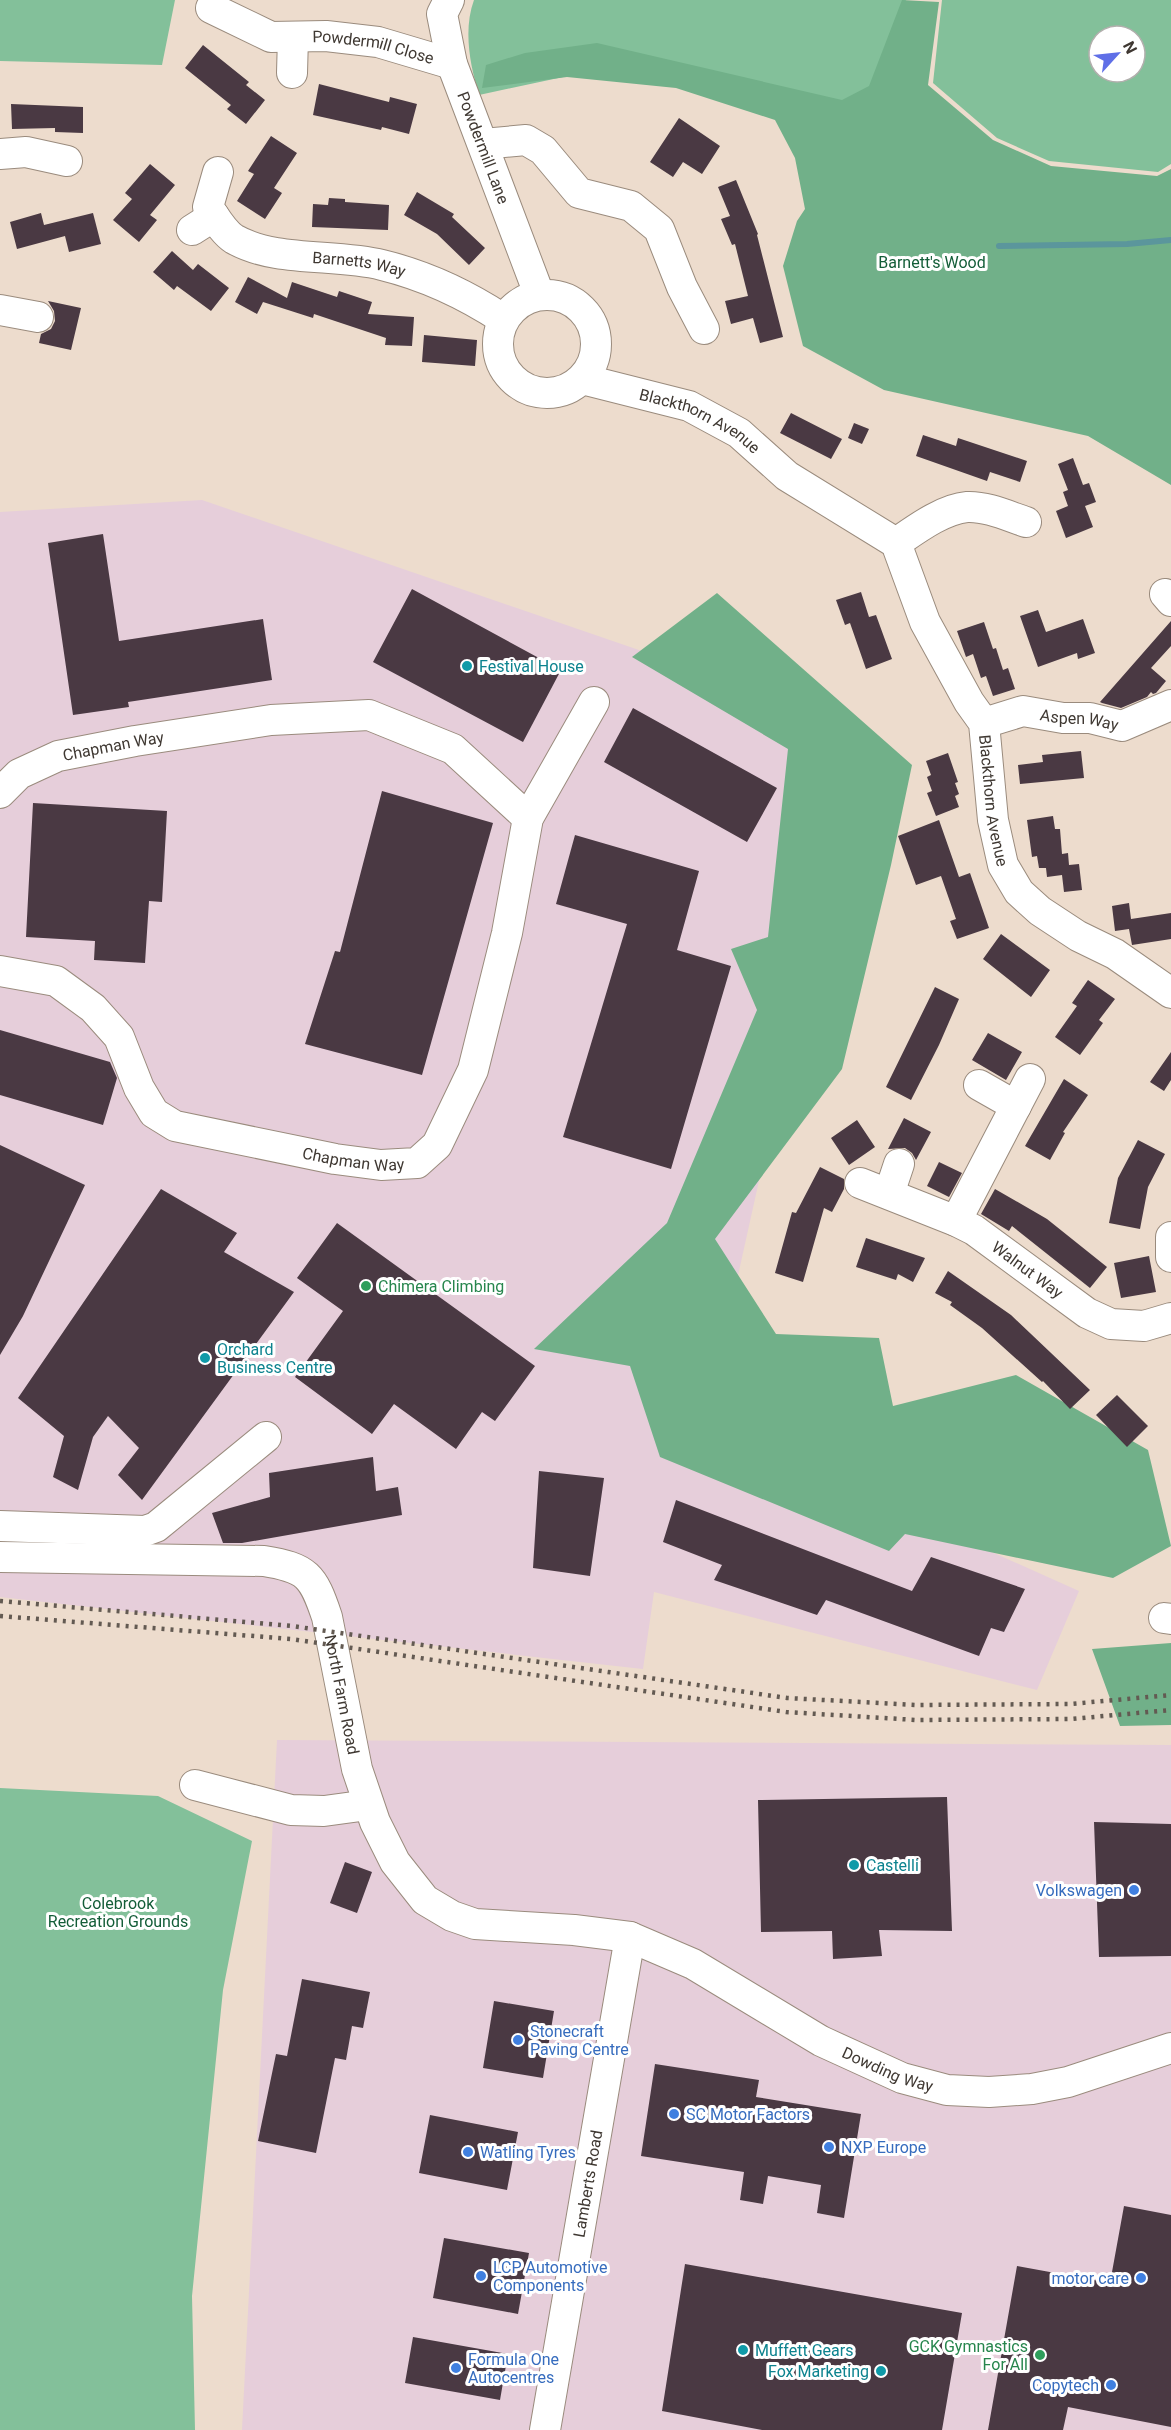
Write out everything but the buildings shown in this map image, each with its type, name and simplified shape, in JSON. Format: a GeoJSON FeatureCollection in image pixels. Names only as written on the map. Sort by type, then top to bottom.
{"type":"FeatureCollection","features":[{"type":"Feature","properties":{"kind":"street","name":"Powdermill Lane"},"geometry":{"type":"LineString","coordinates":[[449,0],[442,14],[452,64],[539,294]]}},
{"type":"Feature","properties":{"kind":"street","name":"Powdermill Close"},"geometry":{"type":"LineString","coordinates":[[211,8],[271,37],[326,36],[378,42],[452,64]]}},
{"type":"Feature","properties":{"kind":"street","name":"Powdermill Close"},"geometry":{"type":"LineString","coordinates":[[292,74],[294,37]]}},
{"type":"Feature","properties":{"kind":"street"},"geometry":{"type":"LineString","coordinates":[[483,144],[526,140],[543,150],[579,194],[631,206],[658,230],[682,287],[704,329]]}},
{"type":"Feature","properties":{"kind":"street"},"geometry":{"type":"LineString","coordinates":[[0,154],[26,152],[67,161]]}},
{"type":"Feature","properties":{"kind":"street","name":"Barnetts Way"},"geometry":{"type":"LineString","coordinates":[[218,172],[203,223],[256,247],[283,253],[379,264],[411,273],[472,299],[503,319]]}},
{"type":"Feature","properties":{"kind":"street"},"geometry":{"type":"LineString","coordinates":[[539,294],[555,294],[570,299],[591,321],[596,336],[596,351],[591,366],[582,379],[569,388],[554,393],[538,393],[522,387],[510,377],[501,364],[497,348],[498,332],[503,319],[513,306],[526,298],[539,294]]}},
{"type":"Feature","properties":{"kind":"street"},"geometry":{"type":"LineString","coordinates":[[0,310],[38,317]]}},
{"type":"Feature","properties":{"kind":"street","name":"Blackthorn Avenue"},"geometry":{"type":"LineString","coordinates":[[582,379],[689,406],[739,432],[787,476],[896,543],[925,622],[969,702],[984,723],[993,820],[1003,865],[1019,892],[1078,936],[1168,984]]}},
{"type":"Feature","properties":{"kind":"street"},"geometry":{"type":"LineString","coordinates":[[896,543],[920,526],[967,507],[995,511],[1026,522]]}},
{"type":"Feature","properties":{"kind":"street","name":"Chapman Way"},"geometry":{"type":"LineString","coordinates":[[0,971],[56,981],[93,1008],[118,1037],[139,1088],[154,1113],[174,1126],[335,1159],[381,1165],[417,1163],[437,1145],[473,1070],[507,933],[528,818],[594,702]]}},
{"type":"Feature","properties":{"kind":"street","name":"Aspen Way"},"geometry":{"type":"LineString","coordinates":[[984,723],[1023,711],[1063,718],[1090,717],[1122,726],[1171,705]]}},
{"type":"Feature","properties":{"kind":"street","name":"Chapman Way"},"geometry":{"type":"LineString","coordinates":[[0,793],[19,774],[58,756],[135,741],[271,720],[369,715],[453,749],[528,818]]}},
{"type":"Feature","properties":{"kind":"street"},"geometry":{"type":"LineString","coordinates":[[956,1221],[1030,1079]]}},
{"type":"Feature","properties":{"kind":"street"},"geometry":{"type":"LineString","coordinates":[[979,1085],[1016,1106]]}},
{"type":"Feature","properties":{"kind":"street"},"geometry":{"type":"LineString","coordinates":[[889,1194],[899,1164]]}},
{"type":"Feature","properties":{"kind":"street","name":"Walnut Way"},"geometry":{"type":"LineString","coordinates":[[860,1183],[956,1221],[1024,1265],[1087,1313],[1111,1324],[1144,1326],[1171,1318]]}},
{"type":"Feature","properties":{"kind":"street"},"geometry":{"type":"LineString","coordinates":[[1171,1237],[1171,1257]]}},
{"type":"Feature","properties":{"kind":"street"},"geometry":{"type":"LineString","coordinates":[[0,1526],[145,1531],[156,1527],[266,1437]]}},
{"type":"Feature","properties":{"kind":"street","name":"North Farm Road"},"geometry":{"type":"LineString","coordinates":[[0,1557],[264,1561],[291,1565],[308,1575],[319,1593],[327,1617],[357,1768],[368,1805],[382,1840],[395,1863],[425,1900],[452,1916],[475,1924],[574,1929],[630,1937]]}},
{"type":"Feature","properties":{"kind":"street"},"geometry":{"type":"LineString","coordinates":[[195,1785],[291,1810],[324,1811],[368,1805]]}},
{"type":"Feature","properties":{"kind":"street","name":"Dowding Way"},"geometry":{"type":"LineString","coordinates":[[630,1937],[693,1964],[768,2007],[821,2042],[902,2078],[946,2090],[989,2092],[1032,2089],[1068,2082],[1171,2049]]}},
{"type":"Feature","properties":{"kind":"street","name":"Lamberts Road"},"geometry":{"type":"LineString","coordinates":[[545,2430],[630,1937]]}},
{"type":"Feature","properties":{"kind":"shaded area"},"geometry":{"type":"Polygon","coordinates":[[[202,500],[860,726],[705,1424],[1079,1591],[1037,1690],[654,1592],[643,1669],[0,1597],[0,512],[202,500]]]}},
{"type":"Feature","properties":{"kind":"shaded area"},"geometry":{"type":"Polygon","coordinates":[[[277,1740],[1171,1745],[1171,2430],[242,2430],[277,1740]]]}},
{"type":"Feature","properties":{"kind":"green space"},"geometry":{"type":"Polygon","coordinates":[[[0,0],[175,0],[162,65],[0,61],[0,0]]]}},
{"type":"Feature","properties":{"kind":"green space"},"geometry":{"type":"Polygon","coordinates":[[[474,0],[906,0],[866,133],[624,64],[479,95],[468,35],[474,0]]]}},
{"type":"Feature","properties":{"kind":"green space","name":"Barnett's Wood"},"geometry":{"type":"Polygon","coordinates":[[[902,0],[939,2],[928,85],[993,140],[1051,166],[1157,176],[1171,169],[1171,485],[1088,436],[884,390],[803,346],[783,266],[797,221],[805,209],[795,158],[775,120],[676,88],[567,77],[482,88],[486,65],[525,53],[597,43],[842,100],[869,86],[902,0]]]}},
{"type":"Feature","properties":{"kind":"green space"},"geometry":{"type":"Polygon","coordinates":[[[942,0],[1171,0],[1171,164],[1158,172],[1049,161],[997,138],[933,83],[942,0]]]}},
{"type":"Feature","properties":{"kind":"green space"},"geometry":{"type":"Polygon","coordinates":[[[717,593],[912,765],[891,865],[842,1069],[715,1239],[776,1334],[879,1338],[893,1406],[1016,1375],[1148,1450],[1171,1546],[1113,1578],[905,1534],[889,1551],[660,1457],[630,1366],[534,1349],[667,1223],[757,1010],[731,949],[768,937],[788,749],[632,657],[717,593]]]}},
{"type":"Feature","properties":{"kind":"green space"},"geometry":{"type":"Polygon","coordinates":[[[1171,1643],[1171,1725],[1120,1726],[1092,1649],[1171,1643]]]}},
{"type":"Feature","properties":{"kind":"green space","name":"Colebrook Recreation Grounds"},"geometry":{"type":"Polygon","coordinates":[[[0,1788],[158,1796],[252,1841],[223,1990],[192,2296],[195,2430],[0,2430],[0,1788]]]}},
{"type":"Feature","properties":{"kind":"waterway"},"geometry":{"type":"LineString","coordinates":[[999,246],[1127,244],[1171,240]]}},
{"type":"Feature","properties":{"kind":"railway"},"geometry":{"type":"LineString","coordinates":[[0,1601],[292,1626],[787,1698],[916,1705],[1070,1704],[1171,1695]]}},
{"type":"Feature","properties":{"kind":"railway"},"geometry":{"type":"LineString","coordinates":[[0,1616],[291,1639],[786,1712],[916,1720],[1071,1719],[1171,1710]]}},
{"type":"Feature","properties":{"kind":"place","name":"Festival House"},"geometry":{"type":"Point","coordinates":[467,666]}},
{"type":"Feature","properties":{"kind":"place","name":"Chimera Climbing"},"geometry":{"type":"Point","coordinates":[366,1286]}},
{"type":"Feature","properties":{"kind":"place","name":"Orchard Business Centre"},"geometry":{"type":"Point","coordinates":[205,1358]}},
{"type":"Feature","properties":{"kind":"place","name":"Castelli"},"geometry":{"type":"Point","coordinates":[854,1865]}},
{"type":"Feature","properties":{"kind":"place","name":"Volkswagen"},"geometry":{"type":"Point","coordinates":[1134,1890]}},
{"type":"Feature","properties":{"kind":"place","name":"Stonecraft Paving Centre"},"geometry":{"type":"Point","coordinates":[518,2040]}},
{"type":"Feature","properties":{"kind":"place","name":"SC Motor Factors"},"geometry":{"type":"Point","coordinates":[674,2114]}},
{"type":"Feature","properties":{"kind":"place","name":"NXP Europe"},"geometry":{"type":"Point","coordinates":[829,2147]}},
{"type":"Feature","properties":{"kind":"place","name":"Watling Tyres"},"geometry":{"type":"Point","coordinates":[468,2152]}},
{"type":"Feature","properties":{"kind":"place","name":"LCP Automotive Components"},"geometry":{"type":"Point","coordinates":[481,2276]}},
{"type":"Feature","properties":{"kind":"place","name":"motor care"},"geometry":{"type":"Point","coordinates":[1141,2278]}},
{"type":"Feature","properties":{"kind":"place","name":"Muffett Gears"},"geometry":{"type":"Point","coordinates":[743,2350]}},
{"type":"Feature","properties":{"kind":"place","name":"GCK Gymnastics For All"},"geometry":{"type":"Point","coordinates":[1040,2355]}},
{"type":"Feature","properties":{"kind":"place","name":"Formula One Autocentres"},"geometry":{"type":"Point","coordinates":[456,2368]}},
{"type":"Feature","properties":{"kind":"place","name":"Fox Marketing"},"geometry":{"type":"Point","coordinates":[881,2371]}},
{"type":"Feature","properties":{"kind":"place","name":"Copytech"},"geometry":{"type":"Point","coordinates":[1111,2385]}}]}
